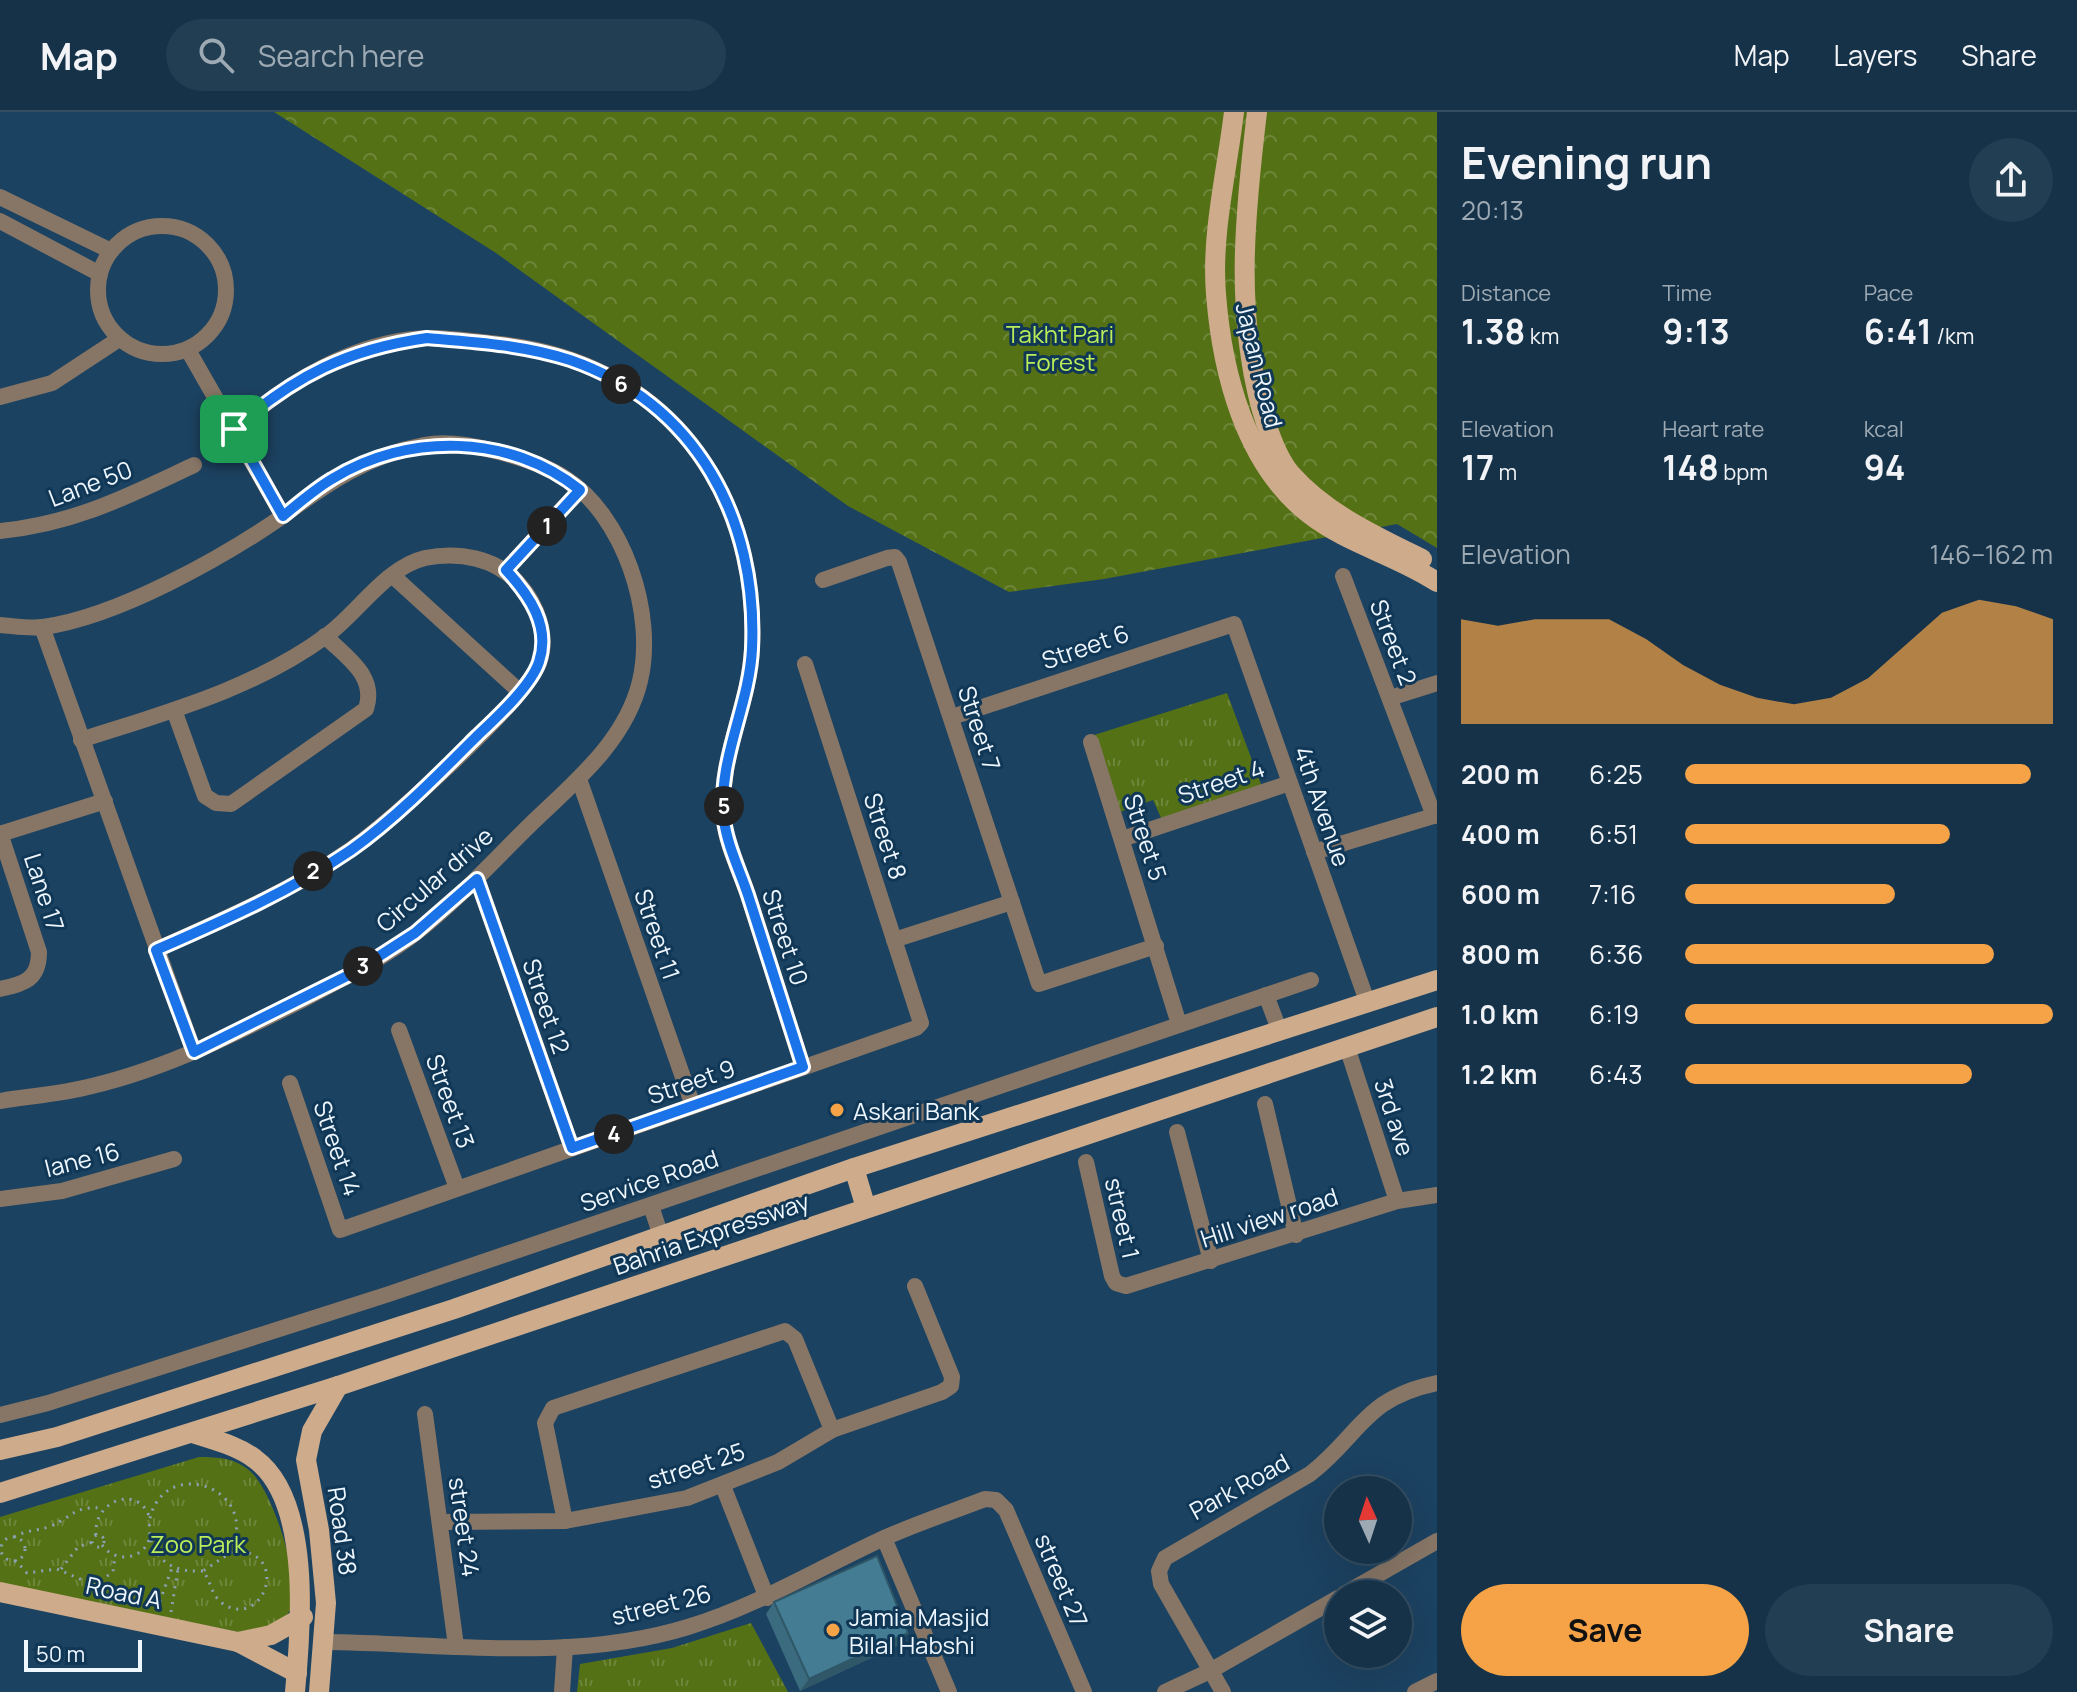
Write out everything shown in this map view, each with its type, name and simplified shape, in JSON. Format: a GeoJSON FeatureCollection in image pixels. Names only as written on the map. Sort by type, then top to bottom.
{"type":"FeatureCollection","features":[{"type":"Feature","properties":{"kind":"main road","name":"Japan Road"},"geometry":{"type":"LineString","coordinates":[[1234,112],[1215,293],[1238,403],[1255,450],[1278,485],[1307,513],[1345,539],[1437,582]]}},
{"type":"Feature","properties":{"kind":"main road","name":"Japan Road"},"geometry":{"type":"LineString","coordinates":[[1257,112],[1243,263],[1244,319],[1249,361],[1266,427],[1289,472],[1337,513],[1437,566]]}},
{"type":"Feature","properties":{"kind":"main road","name":"Bahria Expressway"},"geometry":{"type":"LineString","coordinates":[[0,1450],[57,1437],[312,1356],[854,1168],[1437,980]]}},
{"type":"Feature","properties":{"kind":"main road","name":"Bahria Expressway"},"geometry":{"type":"LineString","coordinates":[[0,1493],[338,1386],[1437,1017]]}},
{"type":"Feature","properties":{"kind":"main road"},"geometry":{"type":"LineString","coordinates":[[854,1168],[866,1208]]}},
{"type":"Feature","properties":{"kind":"main road","name":"Road 38"},"geometry":{"type":"LineString","coordinates":[[319,1692],[324,1642],[323,1562],[306,1460],[312,1431],[338,1386]]}},
{"type":"Feature","properties":{"kind":"main road","name":"Road 38"},"geometry":{"type":"LineString","coordinates":[[193,1433],[242,1451],[267,1471],[291,1519],[303,1617],[296,1682]]}},
{"type":"Feature","properties":{"kind":"main road","name":"Road A"},"geometry":{"type":"LineString","coordinates":[[0,1592],[238,1642]]}},
{"type":"Feature","properties":{"kind":"main road"},"geometry":{"type":"LineString","coordinates":[[238,1642],[271,1635],[303,1617]]}},
{"type":"Feature","properties":{"kind":"main road"},"geometry":{"type":"LineString","coordinates":[[238,1642],[296,1682]]}},
{"type":"Feature","properties":{"kind":"street"},"geometry":{"type":"LineString","coordinates":[[0,197],[111,251]]}},
{"type":"Feature","properties":{"kind":"street"},"geometry":{"type":"LineString","coordinates":[[0,221],[100,274]]}},
{"type":"Feature","properties":{"kind":"street"},"geometry":{"type":"LineString","coordinates":[[160,226],[181,228],[199,237],[214,251],[224,270],[228,290],[224,311],[214,329],[188,350],[160,355],[138,351],[119,339],[105,322],[98,301],[100,274],[111,251],[139,230],[160,226]]}},
{"type":"Feature","properties":{"kind":"street","name":"Street 10"},"geometry":{"type":"LineString","coordinates":[[234,429],[264,403],[338,358],[384,344],[427,338],[515,346],[570,360],[616,380],[664,415],[702,457],[725,494],[742,538],[752,595],[752,651],[742,715],[726,758],[724,821],[803,1067]]}},
{"type":"Feature","properties":{"kind":"street"},"geometry":{"type":"LineString","coordinates":[[0,397],[52,383],[119,339]]}},
{"type":"Feature","properties":{"kind":"street"},"geometry":{"type":"LineString","coordinates":[[188,350],[283,516]]}},
{"type":"Feature","properties":{"kind":"street","name":"Circular drive"},"geometry":{"type":"LineString","coordinates":[[0,625],[42,627],[93,613],[163,585],[241,544],[332,478],[378,457],[428,444],[479,447],[522,458],[565,478],[580,490],[613,531],[637,582],[644,625],[641,679],[626,723],[579,779],[477,879],[415,933],[353,973],[194,1052],[93,1086],[0,1101]]}},
{"type":"Feature","properties":{"kind":"street","name":"Lane 50"},"geometry":{"type":"LineString","coordinates":[[0,531],[44,527],[88,514],[194,465]]}},
{"type":"Feature","properties":{"kind":"street"},"geometry":{"type":"LineString","coordinates":[[506,570],[580,490]]}},
{"type":"Feature","properties":{"kind":"street"},"geometry":{"type":"LineString","coordinates":[[81,740],[174,710],[253,679],[325,636],[393,576],[423,559],[476,557],[506,570],[532,602],[542,637],[539,663],[519,691],[447,766],[351,849],[242,912],[156,950]]}},
{"type":"Feature","properties":{"kind":"street","name":"Street 7"},"geometry":{"type":"LineString","coordinates":[[823,580],[895,557],[952,717],[1037,981],[1042,985],[1156,946]]}},
{"type":"Feature","properties":{"kind":"street"},"geometry":{"type":"LineString","coordinates":[[393,576],[519,691]]}},
{"type":"Feature","properties":{"kind":"street","name":"Street 2"},"geometry":{"type":"LineString","coordinates":[[1343,576],[1435,815]]}},
{"type":"Feature","properties":{"kind":"street","name":"Street 6"},"geometry":{"type":"LineString","coordinates":[[952,717],[1229,623],[1234,624]]}},
{"type":"Feature","properties":{"kind":"street","name":"4th Avenue"},"geometry":{"type":"LineString","coordinates":[[1234,624],[1368,1004]]}},
{"type":"Feature","properties":{"kind":"street"},"geometry":{"type":"LineString","coordinates":[[42,627],[194,1052]]}},
{"type":"Feature","properties":{"kind":"street"},"geometry":{"type":"LineString","coordinates":[[174,710],[205,796],[216,803],[231,804],[366,709],[370,696],[367,679],[325,636]]}},
{"type":"Feature","properties":{"kind":"street","name":"Street 8"},"geometry":{"type":"LineString","coordinates":[[805,664],[921,1023]]}},
{"type":"Feature","properties":{"kind":"street"},"geometry":{"type":"LineString","coordinates":[[1390,698],[1437,683]]}},
{"type":"Feature","properties":{"kind":"street","name":"Street 5"},"geometry":{"type":"LineString","coordinates":[[1091,742],[1156,946]]}},
{"type":"Feature","properties":{"kind":"street","name":"Street 11"},"geometry":{"type":"LineString","coordinates":[[579,779],[693,1106]]}},
{"type":"Feature","properties":{"kind":"street","name":"Street 4"},"geometry":{"type":"LineString","coordinates":[[1122,839],[1290,783]]}},
{"type":"Feature","properties":{"kind":"street"},"geometry":{"type":"LineString","coordinates":[[0,834],[105,801]]}},
{"type":"Feature","properties":{"kind":"street"},"geometry":{"type":"LineString","coordinates":[[1314,852],[1435,815]]}},
{"type":"Feature","properties":{"kind":"street","name":"Lane 17"},"geometry":{"type":"LineString","coordinates":[[0,834],[39,952],[39,970],[29,980],[0,989]]}},
{"type":"Feature","properties":{"kind":"street","name":"Street 12"},"geometry":{"type":"LineString","coordinates":[[477,879],[572,1148]]}},
{"type":"Feature","properties":{"kind":"street"},"geometry":{"type":"LineString","coordinates":[[894,940],[1012,902]]}},
{"type":"Feature","properties":{"kind":"street"},"geometry":{"type":"LineString","coordinates":[[1156,946],[1179,1024]]}},
{"type":"Feature","properties":{"kind":"street","name":"Service Road"},"geometry":{"type":"LineString","coordinates":[[0,1415],[48,1403],[389,1294],[1311,980]]}},
{"type":"Feature","properties":{"kind":"street"},"geometry":{"type":"LineString","coordinates":[[1266,995],[1280,1032]]}},
{"type":"Feature","properties":{"kind":"street","name":"Street 9"},"geometry":{"type":"LineString","coordinates":[[340,1230],[916,1028],[921,1023]]}},
{"type":"Feature","properties":{"kind":"street","name":"Street 13"},"geometry":{"type":"LineString","coordinates":[[399,1030],[457,1188]]}},
{"type":"Feature","properties":{"kind":"street","name":"3rd ave"},"geometry":{"type":"LineString","coordinates":[[1347,1047],[1397,1201]]}},
{"type":"Feature","properties":{"kind":"street","name":"Street 14"},"geometry":{"type":"LineString","coordinates":[[290,1083],[340,1230]]}},
{"type":"Feature","properties":{"kind":"street"},"geometry":{"type":"LineString","coordinates":[[1265,1104],[1296,1235]]}},
{"type":"Feature","properties":{"kind":"street"},"geometry":{"type":"LineString","coordinates":[[1177,1132],[1211,1261]]}},
{"type":"Feature","properties":{"kind":"street","name":"lane 16"},"geometry":{"type":"LineString","coordinates":[[0,1199],[62,1191],[174,1159]]}},
{"type":"Feature","properties":{"kind":"street","name":"street 1"},"geometry":{"type":"LineString","coordinates":[[1086,1162],[1116,1283]]}},
{"type":"Feature","properties":{"kind":"street","name":"Hill view road"},"geometry":{"type":"LineString","coordinates":[[1116,1283],[1126,1286],[1397,1201],[1437,1195]]}},
{"type":"Feature","properties":{"kind":"street"},"geometry":{"type":"LineString","coordinates":[[651,1206],[661,1236]]}},
{"type":"Feature","properties":{"kind":"street","name":"street 25"},"geometry":{"type":"LineString","coordinates":[[440,1522],[565,1521],[687,1498],[778,1462],[832,1430],[951,1386],[952,1377],[915,1286]]}},
{"type":"Feature","properties":{"kind":"street"},"geometry":{"type":"LineString","coordinates":[[565,1521],[545,1423],[553,1408],[779,1331],[790,1331],[832,1430]]}},
{"type":"Feature","properties":{"kind":"street","name":"Park Road"},"geometry":{"type":"LineString","coordinates":[[1210,1671],[1161,1584],[1159,1571],[1165,1558],[1310,1474],[1331,1457],[1348,1433],[1375,1406],[1411,1389],[1437,1383]]}},
{"type":"Feature","properties":{"kind":"street","name":"street 24"},"geometry":{"type":"LineString","coordinates":[[425,1414],[456,1646]]}},
{"type":"Feature","properties":{"kind":"street"},"geometry":{"type":"LineString","coordinates":[[723,1486],[767,1598]]}},
{"type":"Feature","properties":{"kind":"street","name":"street 26"},"geometry":{"type":"LineString","coordinates":[[324,1642],[565,1647],[661,1634],[767,1598],[884,1538],[985,1499]]}},
{"type":"Feature","properties":{"kind":"street","name":"street 27"},"geometry":{"type":"LineString","coordinates":[[985,1499],[996,1500],[1006,1510],[1084,1692]]}},
{"type":"Feature","properties":{"kind":"street"},"geometry":{"type":"LineString","coordinates":[[884,1538],[949,1692]]}},
{"type":"Feature","properties":{"kind":"street"},"geometry":{"type":"LineString","coordinates":[[1369,1580],[1437,1541]]}},
{"type":"Feature","properties":{"kind":"street"},"geometry":{"type":"LineString","coordinates":[[1165,1692],[1210,1671],[1324,1606]]}},
{"type":"Feature","properties":{"kind":"street"},"geometry":{"type":"LineString","coordinates":[[562,1692],[565,1647]]}},
{"type":"Feature","properties":{"kind":"street"},"geometry":{"type":"LineString","coordinates":[[1210,1671],[1223,1692]]}},
{"type":"Feature","properties":{"kind":"street"},"geometry":{"type":"LineString","coordinates":[[1415,1692],[1437,1681]]}},
{"type":"Feature","properties":{"kind":"path"},"geometry":{"type":"LineString","coordinates":[[150,1519],[164,1494],[177,1487],[206,1485],[219,1492],[236,1515],[235,1544],[227,1556]]}},
{"type":"Feature","properties":{"kind":"path"},"geometry":{"type":"LineString","coordinates":[[14,1537],[25,1547],[21,1557],[6,1559],[1,1548],[4,1541],[30,1529],[51,1526],[73,1511],[103,1508],[120,1500],[130,1500],[147,1510],[150,1535],[149,1544],[143,1551],[134,1556],[115,1556],[93,1542]]}},
{"type":"Feature","properties":{"kind":"path"},"geometry":{"type":"LineString","coordinates":[[93,1542],[103,1508]]}},
{"type":"Feature","properties":{"kind":"path"},"geometry":{"type":"LineString","coordinates":[[96,1535],[103,1537],[102,1545]]}},
{"type":"Feature","properties":{"kind":"path"},"geometry":{"type":"LineString","coordinates":[[150,1535],[153,1548],[178,1569],[203,1571],[227,1556],[243,1551],[260,1560],[265,1568],[267,1588],[255,1603],[246,1607],[227,1606],[213,1593],[203,1571]]}},
{"type":"Feature","properties":{"kind":"path"},"geometry":{"type":"LineString","coordinates":[[61,1570],[80,1545],[93,1542]]}},
{"type":"Feature","properties":{"kind":"path"},"geometry":{"type":"LineString","coordinates":[[15,1560],[30,1574],[61,1570],[82,1582],[99,1584],[113,1572],[115,1556]]}},
{"type":"Feature","properties":{"kind":"path"},"geometry":{"type":"LineString","coordinates":[[159,1626],[161,1596],[172,1567]]}},
{"type":"Feature","properties":{"kind":"path"},"geometry":{"type":"LineString","coordinates":[[159,1626],[173,1599],[178,1569]]}},
{"type":"Feature","properties":{"kind":"path"},"geometry":{"type":"LineString","coordinates":[[161,1596],[173,1599]]}},
{"type":"Feature","properties":{"kind":"green space","name":"Takht Pari Forest"},"geometry":{"type":"Polygon","coordinates":[[[274,112],[1437,112],[1437,548],[1397,524],[1104,579],[1009,592],[848,506],[496,253],[274,112]]]}},
{"type":"Feature","properties":{"kind":"green space"},"geometry":{"type":"Polygon","coordinates":[[[1227,693],[1262,787],[1162,820],[1153,800],[1120,812],[1091,736],[1227,693]]]}},
{"type":"Feature","properties":{"kind":"green space","name":"Zoo Park"},"geometry":{"type":"Polygon","coordinates":[[[199,1457],[226,1459],[245,1467],[260,1483],[268,1499],[284,1539],[292,1582],[293,1599],[289,1612],[278,1623],[253,1635],[0,1584],[0,1517],[199,1457]]]}},
{"type":"Feature","properties":{"kind":"green space"},"geometry":{"type":"Polygon","coordinates":[[[751,1623],[788,1692],[577,1692],[580,1664],[672,1648],[751,1623]]]}},
{"type":"Feature","properties":{"kind":"building","name":"Jamia Masjid Bilal Habshi"},"geometry":{"type":"Polygon","coordinates":[[[877,1556],[908,1633],[809,1679],[774,1602],[877,1556]]]}},
{"type":"Feature","properties":{"kind":"place","name":"Askari Bank"},"geometry":{"type":"Point","coordinates":[837,1110]}},
{"type":"Feature","properties":{"kind":"place","name":"Jamia Masjid Bilal Habshi"},"geometry":{"type":"Point","coordinates":[833,1630]}},
{"type":"Feature","properties":{"kind":"route"},"geometry":{"type":"LineString","coordinates":[[427,338],[515,346],[570,360],[616,380],[664,415],[702,457],[725,494],[742,538],[752,595],[752,651],[742,715],[726,758],[724,821],[803,1067],[572,1148],[477,879],[415,933],[353,973],[248,1028],[194,1052],[156,950],[242,912],[351,849],[447,766],[494,720],[539,663],[542,637],[539,616],[532,602],[506,570],[580,490],[565,478],[522,458],[479,447],[428,444],[378,457],[332,478],[283,516],[234,429],[264,403],[338,358],[384,344],[427,338]]}}]}
